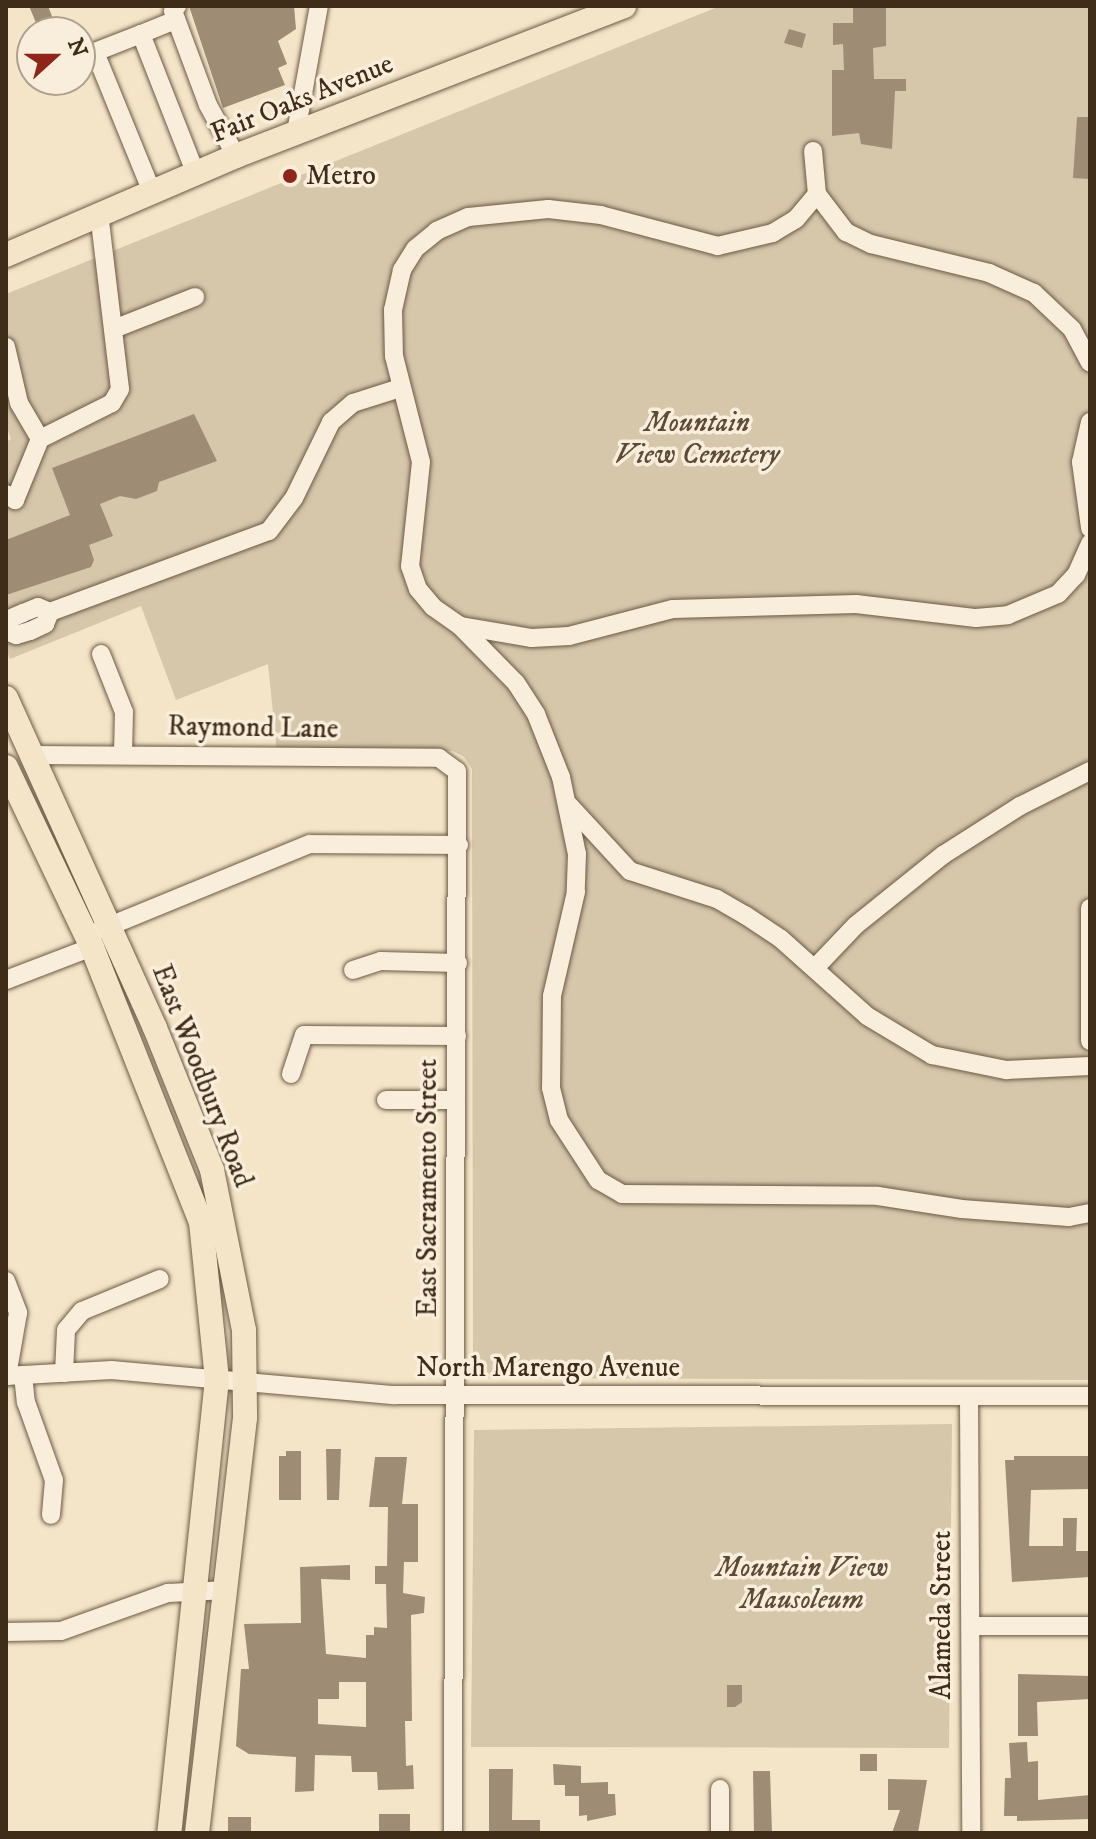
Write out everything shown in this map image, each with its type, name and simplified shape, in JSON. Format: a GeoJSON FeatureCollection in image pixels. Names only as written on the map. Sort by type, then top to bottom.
{"type":"FeatureCollection","features":[{"type":"Feature","properties":{"kind":"main road","name":"Fair Oaks Avenue"},"geometry":{"type":"LineString","coordinates":[[6,255],[236,156],[611,8]]}},
{"type":"Feature","properties":{"kind":"main road","name":"East Woodbury Road"},"geometry":{"type":"LineString","coordinates":[[6,698],[110,926],[212,1170],[244,1330],[248,1382],[227,1590],[197,1833]]}},
{"type":"Feature","properties":{"kind":"main road","name":"East Woodbury Road"},"geometry":{"type":"LineString","coordinates":[[6,767],[89,941],[201,1222],[217,1379],[169,1833]]}},
{"type":"Feature","properties":{"kind":"street"},"geometry":{"type":"LineString","coordinates":[[296,132],[319,6]]}},
{"type":"Feature","properties":{"kind":"street"},"geometry":{"type":"LineString","coordinates":[[152,192],[95,52],[141,34],[177,13],[208,105],[236,156]]}},
{"type":"Feature","properties":{"kind":"street"},"geometry":{"type":"LineString","coordinates":[[141,34],[196,174]]}},
{"type":"Feature","properties":{"kind":"street"},"geometry":{"type":"LineString","coordinates":[[813,151],[817,194],[846,232],[871,244],[989,273],[1034,293],[1072,329],[1090,363]]}},
{"type":"Feature","properties":{"kind":"street"},"geometry":{"type":"LineString","coordinates":[[817,194],[796,219],[773,233],[718,246],[601,215],[548,209],[468,217],[437,231],[415,249],[402,270],[393,310],[400,388],[413,415],[421,462],[410,566],[418,589],[433,607],[459,625],[516,683],[536,714],[567,803],[577,854],[576,892],[552,996],[551,1088],[559,1120],[598,1180],[622,1194],[878,1196],[962,1209],[1069,1217],[1090,1213]]}},
{"type":"Feature","properties":{"kind":"street"},"geometry":{"type":"LineString","coordinates":[[6,494],[15,500],[40,439],[112,403],[120,389],[116,328],[99,214]]}},
{"type":"Feature","properties":{"kind":"street"},"geometry":{"type":"LineString","coordinates":[[116,328],[195,297]]}},
{"type":"Feature","properties":{"kind":"street"},"geometry":{"type":"LineString","coordinates":[[6,347],[19,403],[40,439]]}},
{"type":"Feature","properties":{"kind":"street"},"geometry":{"type":"LineString","coordinates":[[7,630],[16,635],[30,631],[45,624],[50,612],[269,531],[294,498],[331,422],[353,403],[400,388]]}},
{"type":"Feature","properties":{"kind":"street"},"geometry":{"type":"LineString","coordinates":[[1090,422],[1081,462],[1090,528]]}},
{"type":"Feature","properties":{"kind":"street"},"geometry":{"type":"LineString","coordinates":[[459,625],[532,638],[569,636],[673,609],[856,604],[976,618],[1008,615],[1058,594],[1076,575],[1090,543]]}},
{"type":"Feature","properties":{"kind":"street"},"geometry":{"type":"LineString","coordinates":[[101,654],[124,712],[123,754]]}},
{"type":"Feature","properties":{"kind":"street","name":"Raymond Lane"},"geometry":{"type":"LineString","coordinates":[[32,755],[439,758],[452,763],[459,783]]}},
{"type":"Feature","properties":{"kind":"street"},"geometry":{"type":"LineString","coordinates":[[815,968],[856,925],[943,855],[1020,806],[1090,771]]}},
{"type":"Feature","properties":{"kind":"street","name":"East Sacramento Street"},"geometry":{"type":"LineString","coordinates":[[453,1833],[459,783]]}},
{"type":"Feature","properties":{"kind":"street"},"geometry":{"type":"LineString","coordinates":[[567,803],[630,871],[717,899],[781,939],[867,1016],[932,1055],[1006,1070],[1090,1066]]}},
{"type":"Feature","properties":{"kind":"street"},"geometry":{"type":"LineString","coordinates":[[6,980],[89,941],[110,926],[310,844],[459,845]]}},
{"type":"Feature","properties":{"kind":"street"},"geometry":{"type":"LineString","coordinates":[[1090,908],[1090,1041]]}},
{"type":"Feature","properties":{"kind":"street"},"geometry":{"type":"LineString","coordinates":[[353,970],[381,961],[458,963]]}},
{"type":"Feature","properties":{"kind":"street"},"geometry":{"type":"LineString","coordinates":[[291,1074],[304,1035],[457,1036]]}},
{"type":"Feature","properties":{"kind":"street"},"geometry":{"type":"LineString","coordinates":[[386,1100],[456,1100]]}},
{"type":"Feature","properties":{"kind":"street"},"geometry":{"type":"LineString","coordinates":[[64,1373],[66,1330],[82,1311],[160,1279]]}},
{"type":"Feature","properties":{"kind":"street"},"geometry":{"type":"LineString","coordinates":[[6,1281],[18,1313],[12,1376],[26,1402],[54,1480],[51,1515]]}},
{"type":"Feature","properties":{"kind":"street","name":"North Marengo Avenue"},"geometry":{"type":"LineString","coordinates":[[12,1376],[112,1370],[394,1395],[1090,1396]]}},
{"type":"Feature","properties":{"kind":"street","name":"Alameda Street"},"geometry":{"type":"LineString","coordinates":[[969,1396],[971,1833]]}},
{"type":"Feature","properties":{"kind":"street"},"geometry":{"type":"LineString","coordinates":[[6,1632],[61,1631],[168,1593],[227,1590]]}},
{"type":"Feature","properties":{"kind":"street"},"geometry":{"type":"LineString","coordinates":[[971,1626],[1090,1626]]}},
{"type":"Feature","properties":{"kind":"street"},"geometry":{"type":"LineString","coordinates":[[720,1789],[720,1833]]}},
{"type":"Feature","properties":{"kind":"green space","name":"Mountain View Cemetery"},"geometry":{"type":"Polygon","coordinates":[[[720,6],[1090,6],[1090,1380],[473,1378],[472,769],[464,757],[453,751],[277,753],[268,664],[176,700],[141,606],[10,659],[6,649],[6,442],[11,439],[6,425],[6,294],[720,6]]]}},
{"type":"Feature","properties":{"kind":"green space"},"geometry":{"type":"Polygon","coordinates":[[[952,1424],[949,1748],[471,1747],[474,1430],[952,1424]]]}},
{"type":"Feature","properties":{"kind":"building"},"geometry":{"type":"Polygon","coordinates":[[[29,6],[48,6],[52,16],[33,16],[29,6]]]}},
{"type":"Feature","properties":{"kind":"building"},"geometry":{"type":"Polygon","coordinates":[[[189,6],[294,6],[296,29],[278,41],[287,64],[278,68],[285,85],[223,108],[189,6]]]}},
{"type":"Feature","properties":{"kind":"building"},"geometry":{"type":"Polygon","coordinates":[[[853,6],[886,6],[886,46],[873,48],[874,79],[906,79],[906,91],[895,91],[892,149],[861,144],[859,133],[832,136],[832,70],[844,70],[843,44],[833,45],[833,23],[853,23],[853,6]]]}},
{"type":"Feature","properties":{"kind":"building"},"geometry":{"type":"Polygon","coordinates":[[[789,29],[806,34],[802,48],[784,43],[789,29]]]}},
{"type":"Feature","properties":{"kind":"building"},"geometry":{"type":"Polygon","coordinates":[[[1077,117],[1090,117],[1090,179],[1073,178],[1077,117]]]}},
{"type":"Feature","properties":{"kind":"building"},"geometry":{"type":"Polygon","coordinates":[[[194,414],[217,461],[159,482],[157,491],[136,499],[120,496],[100,504],[113,536],[89,545],[94,560],[91,567],[6,595],[6,540],[70,515],[52,468],[194,414]]]}},
{"type":"Feature","properties":{"kind":"building"},"geometry":{"type":"Polygon","coordinates":[[[326,1449],[341,1449],[339,1500],[327,1500],[326,1449]]]}},
{"type":"Feature","properties":{"kind":"building"},"geometry":{"type":"Polygon","coordinates":[[[286,1451],[301,1451],[301,1500],[279,1500],[279,1456],[286,1456],[286,1451]]]}},
{"type":"Feature","properties":{"kind":"building"},"geometry":{"type":"Polygon","coordinates":[[[1014,1456],[1090,1456],[1090,1489],[1031,1490],[1029,1546],[1063,1546],[1063,1518],[1077,1518],[1076,1551],[1090,1551],[1090,1577],[1012,1582],[1005,1460],[1014,1460],[1014,1456]]]}},
{"type":"Feature","properties":{"kind":"building"},"geometry":{"type":"Polygon","coordinates":[[[375,1457],[407,1457],[402,1504],[418,1504],[418,1562],[404,1562],[403,1593],[425,1597],[424,1613],[411,1615],[412,1721],[405,1721],[406,1766],[413,1765],[414,1789],[378,1790],[377,1772],[352,1772],[351,1756],[315,1755],[314,1791],[295,1792],[296,1757],[249,1754],[236,1746],[241,1669],[249,1669],[244,1624],[301,1623],[300,1567],[350,1565],[350,1580],[321,1579],[326,1654],[366,1658],[366,1635],[374,1635],[374,1627],[387,1628],[386,1584],[375,1584],[375,1566],[387,1566],[388,1507],[369,1507],[375,1457]],[[339,1682],[339,1699],[318,1699],[318,1724],[366,1727],[366,1682],[339,1682]]]}},
{"type":"Feature","properties":{"kind":"building"},"geometry":{"type":"Polygon","coordinates":[[[1018,1674],[1090,1676],[1090,1699],[1037,1702],[1038,1736],[1018,1736],[1018,1674]]]}},
{"type":"Feature","properties":{"kind":"building","name":"Mountain View Mausoleum"},"geometry":{"type":"Polygon","coordinates":[[[727,1685],[742,1685],[742,1702],[735,1707],[727,1707],[727,1685]]]}},
{"type":"Feature","properties":{"kind":"building"},"geometry":{"type":"Polygon","coordinates":[[[1027,1742],[1028,1762],[1038,1761],[1038,1800],[1090,1795],[1090,1819],[1017,1821],[1017,1816],[1004,1816],[1005,1778],[1011,1778],[1009,1743],[1027,1742]]]}},
{"type":"Feature","properties":{"kind":"building"},"geometry":{"type":"Polygon","coordinates":[[[860,1754],[877,1754],[877,1771],[860,1771],[860,1754]]]}},
{"type":"Feature","properties":{"kind":"building"},"geometry":{"type":"Polygon","coordinates":[[[553,1764],[581,1766],[581,1783],[608,1782],[608,1794],[615,1794],[616,1815],[587,1821],[587,1815],[579,1816],[579,1796],[565,1796],[565,1785],[554,1785],[553,1764]]]}},
{"type":"Feature","properties":{"kind":"building"},"geometry":{"type":"Polygon","coordinates":[[[489,1769],[513,1769],[512,1820],[540,1820],[540,1833],[489,1833],[489,1769]]]}},
{"type":"Feature","properties":{"kind":"building"},"geometry":{"type":"Polygon","coordinates":[[[753,1771],[770,1771],[772,1833],[754,1833],[753,1771]]]}},
{"type":"Feature","properties":{"kind":"building"},"geometry":{"type":"Polygon","coordinates":[[[888,1779],[927,1780],[918,1833],[892,1833],[900,1810],[888,1810],[888,1779]]]}},
{"type":"Feature","properties":{"kind":"building"},"geometry":{"type":"Polygon","coordinates":[[[379,1814],[410,1814],[410,1833],[379,1833],[379,1814]]]}},
{"type":"Feature","properties":{"kind":"building"},"geometry":{"type":"Polygon","coordinates":[[[228,1817],[251,1817],[251,1833],[228,1833],[228,1817]]]}},
{"type":"Feature","properties":{"kind":"place","name":"Metro"},"geometry":{"type":"Point","coordinates":[290,176]}}]}
